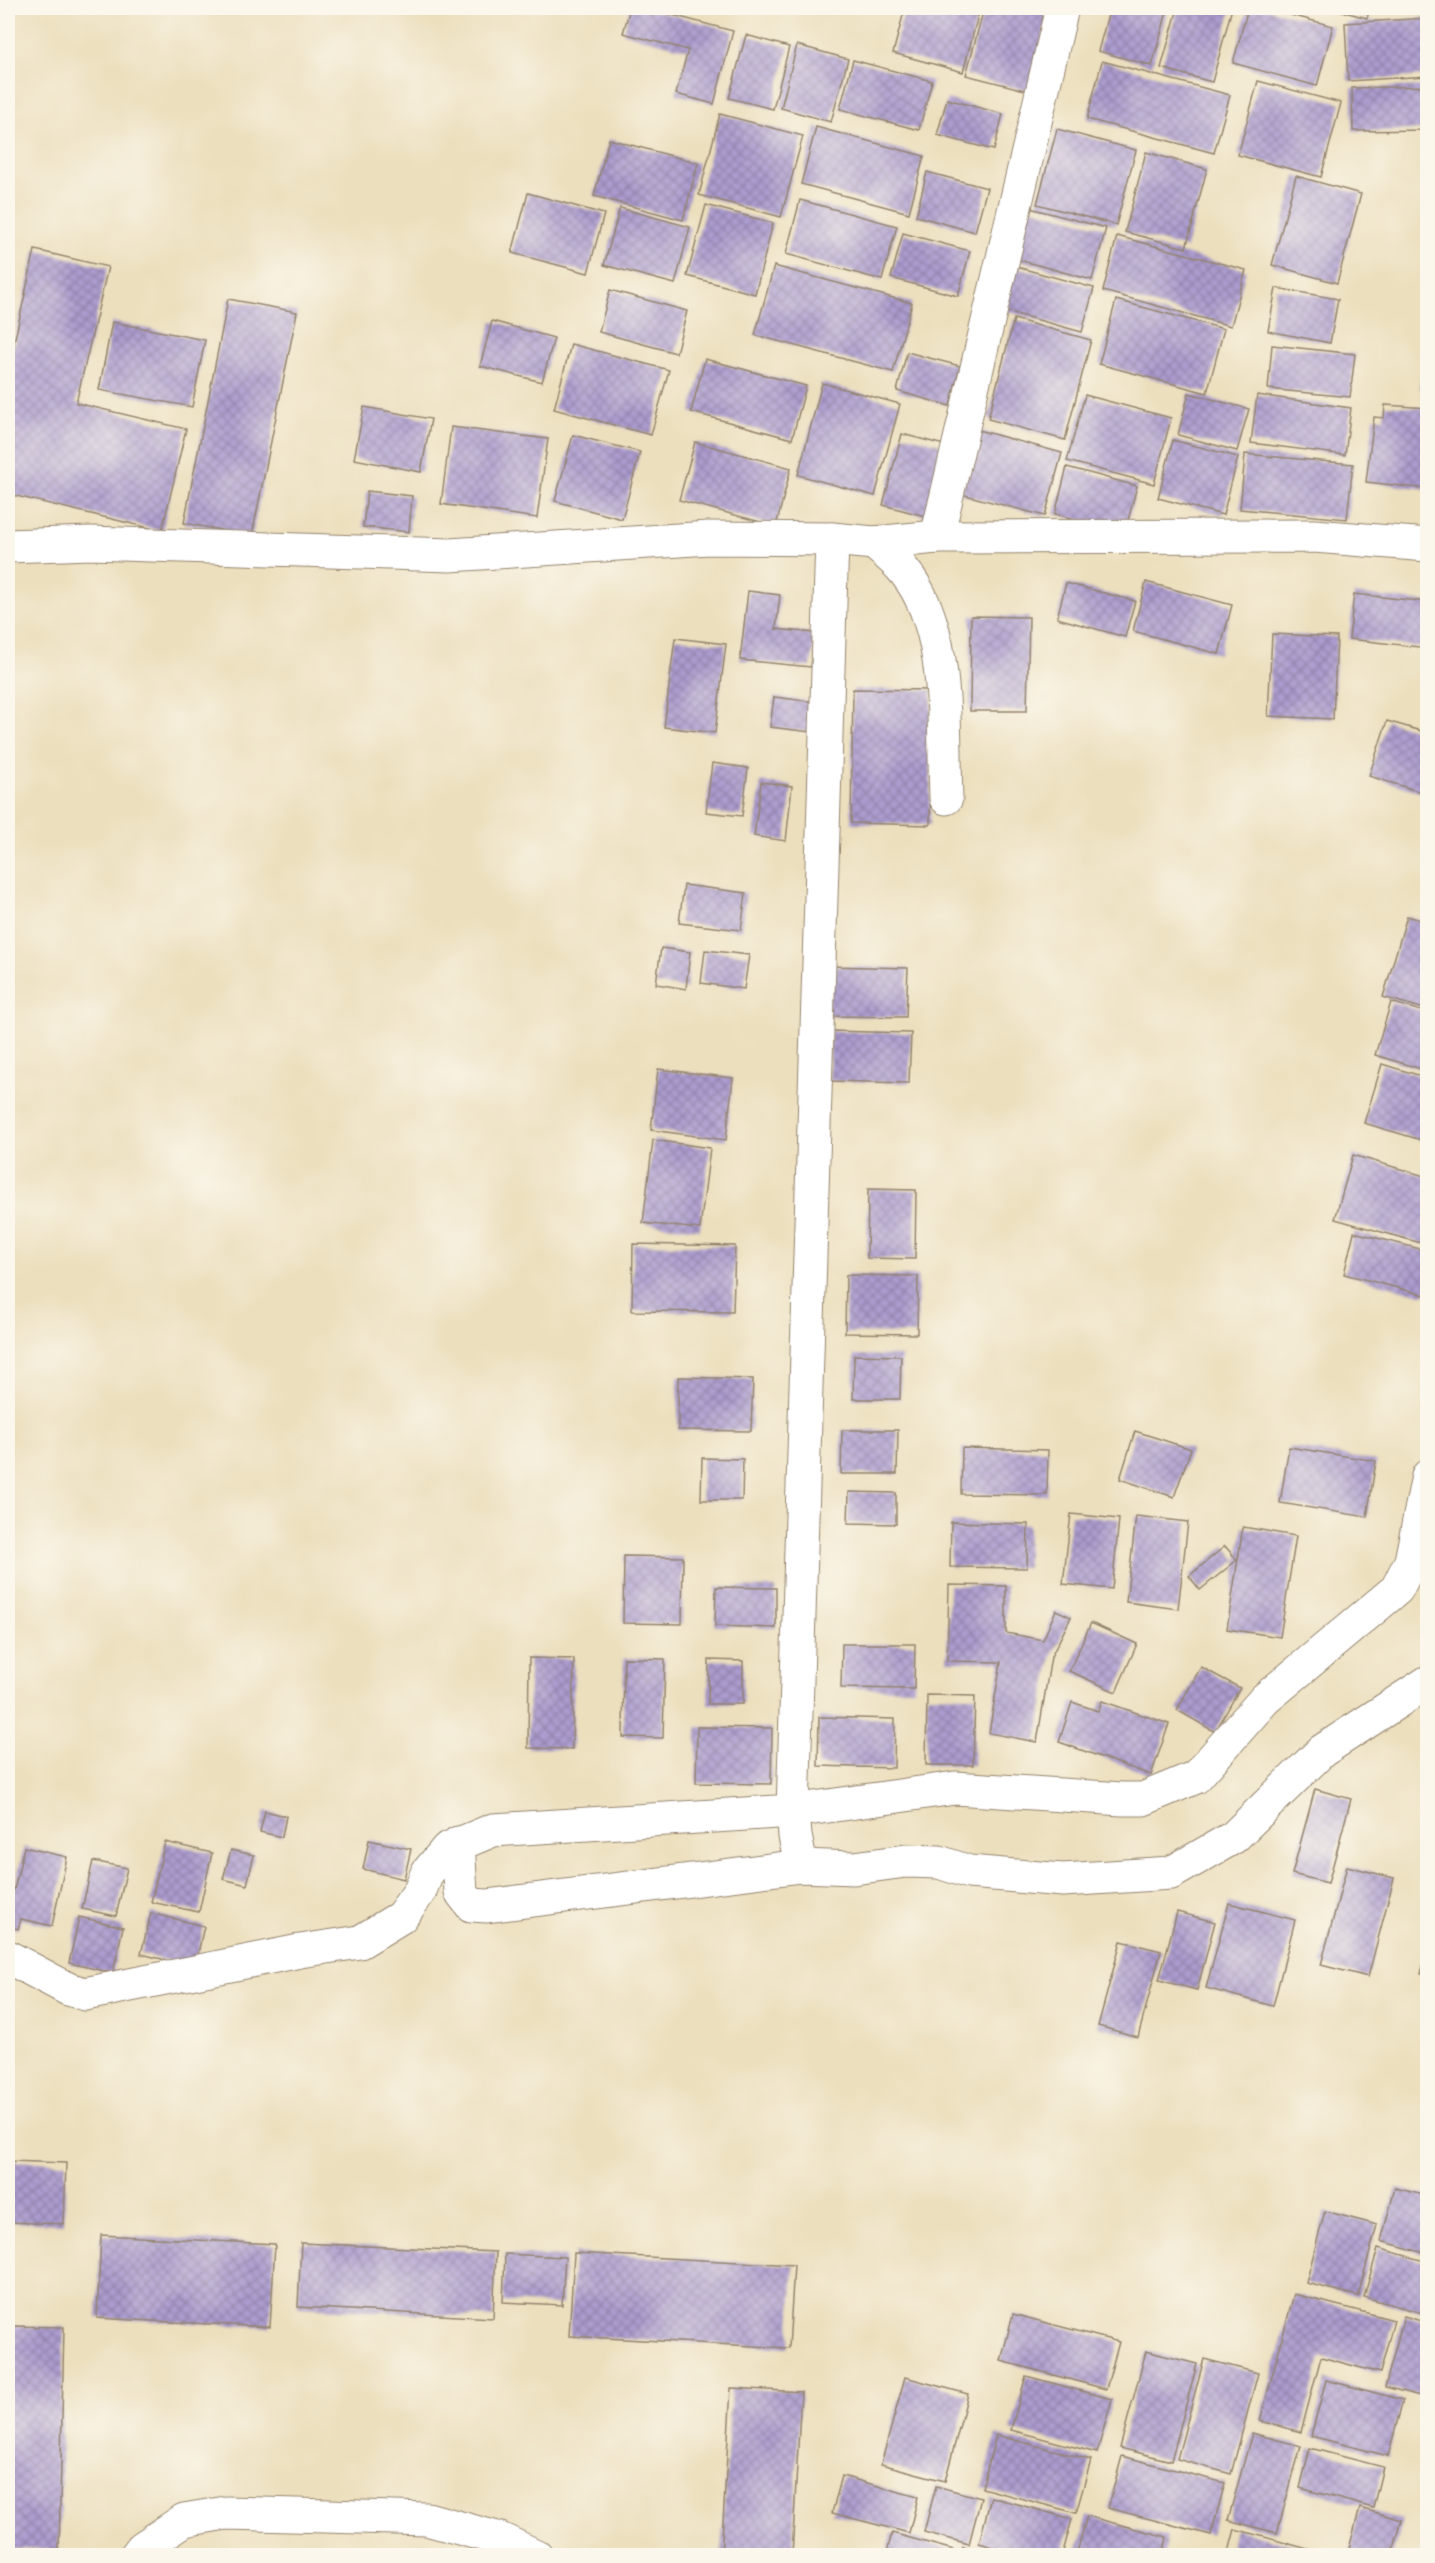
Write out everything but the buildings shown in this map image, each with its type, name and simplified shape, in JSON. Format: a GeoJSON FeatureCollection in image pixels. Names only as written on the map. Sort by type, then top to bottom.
{"type":"FeatureCollection","features":[{"type":"Feature","properties":{"kind":"street"},"geometry":{"type":"LineString","coordinates":[[937,537],[1062,8]]}},
{"type":"Feature","properties":{"kind":"street"},"geometry":{"type":"LineString","coordinates":[[8,546],[92,543],[450,555],[710,538],[832,539],[874,543],[937,537],[1314,536],[1428,545]]}},
{"type":"Feature","properties":{"kind":"street"},"geometry":{"type":"LineString","coordinates":[[797,1842],[832,539]]}},
{"type":"Feature","properties":{"kind":"street"},"geometry":{"type":"LineString","coordinates":[[874,543],[904,571],[919,594],[932,627],[939,657],[946,798]]}},
{"type":"Feature","properties":{"kind":"street"},"geometry":{"type":"LineString","coordinates":[[458,1851],[461,1892],[471,1905],[487,1906],[797,1842],[955,1788],[1143,1799],[1196,1777],[1265,1699],[1397,1589],[1411,1561],[1428,1476]]}},
{"type":"Feature","properties":{"kind":"street"},"geometry":{"type":"LineString","coordinates":[[8,1957],[68,1989],[85,1994],[300,1951],[360,1942],[401,1917],[420,1891],[427,1873],[447,1849],[458,1851],[493,1830],[797,1842],[854,1868],[906,1861],[939,1862],[969,1872],[1063,1880],[1171,1873],[1234,1837],[1322,1751],[1428,1682]]}},
{"type":"Feature","properties":{"kind":"street"},"geometry":{"type":"LineString","coordinates":[[136,2556],[142,2548],[183,2520],[226,2513],[427,2519],[500,2539],[536,2556]]}}]}
